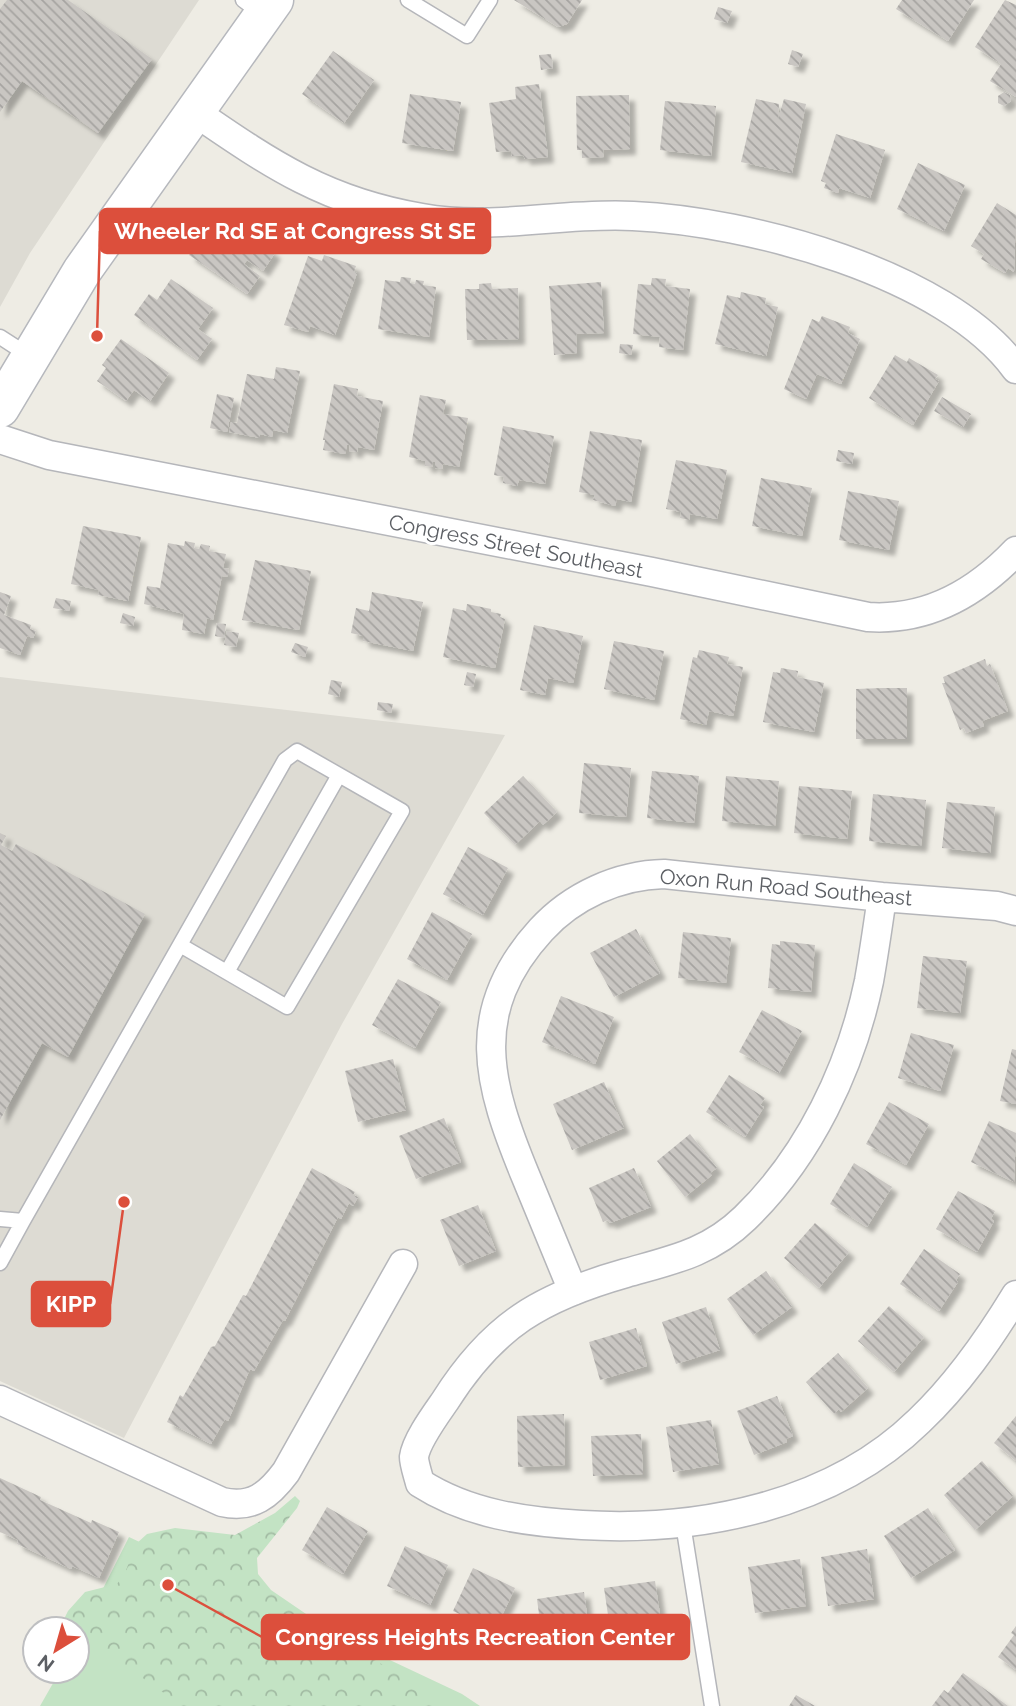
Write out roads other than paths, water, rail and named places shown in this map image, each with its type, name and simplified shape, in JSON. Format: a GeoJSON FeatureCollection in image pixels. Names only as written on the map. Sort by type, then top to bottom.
{"type":"FeatureCollection","features":[{"type":"Feature","properties":{"kind":"main road"},"geometry":{"type":"LineString","coordinates":[[0,408],[15,347],[82,271],[195,112],[260,5]]}},
{"type":"Feature","properties":{"kind":"street"},"geometry":{"type":"LineString","coordinates":[[195,112],[260,157],[295,177],[344,198],[397,214],[466,223],[603,216],[645,217],[721,227],[790,242],[877,273],[947,309],[990,340],[1016,369]]}},
{"type":"Feature","properties":{"kind":"street","name":"Congress Street Southeast"},"geometry":{"type":"LineString","coordinates":[[0,439],[49,455],[652,572],[868,617],[902,617],[946,604],[990,575],[1016,551]]}},
{"type":"Feature","properties":{"kind":"street","name":"Oxon Run Road Southeast"},"geometry":{"type":"LineString","coordinates":[[573,1291],[506,1130],[491,1074],[490,1045],[494,1015],[509,975],[524,950],[544,926],[581,898],[616,882],[650,874],[691,875],[882,897],[998,906],[1016,911]]}},
{"type":"Feature","properties":{"kind":"street"},"geometry":{"type":"LineString","coordinates":[[882,897],[869,981],[848,1052],[823,1112],[774,1185],[736,1226],[691,1254],[573,1291],[544,1303],[519,1318],[491,1341],[467,1368],[421,1440],[414,1457],[420,1483],[441,1497],[485,1512],[547,1524],[621,1527],[683,1524],[745,1513],[799,1496],[849,1472],[885,1449],[918,1422],[958,1381],[991,1336],[1016,1295]]}},
{"type":"Feature","properties":{"kind":"street"},"geometry":{"type":"LineString","coordinates":[[0,1400],[222,1502],[237,1505],[257,1501],[274,1488],[286,1472],[403,1264]]}},
{"type":"Feature","properties":{"kind":"lane"},"geometry":{"type":"LineString","coordinates":[[408,0],[467,36],[490,0]]}},
{"type":"Feature","properties":{"kind":"lane"},"geometry":{"type":"LineString","coordinates":[[0,1262],[285,760],[297,751],[402,811],[287,1007],[180,945]]}},
{"type":"Feature","properties":{"kind":"lane"},"geometry":{"type":"LineString","coordinates":[[227,972],[340,775]]}},
{"type":"Feature","properties":{"kind":"lane"},"geometry":{"type":"LineString","coordinates":[[0,1220],[23,1221]]}},
{"type":"Feature","properties":{"kind":"lane"},"geometry":{"type":"LineString","coordinates":[[683,1524],[712,1706]]}},
{"type":"Feature","properties":{"kind":"place","name":"Wheeler Rd SE at Congress St SE"},"geometry":{"type":"Point","coordinates":[97,336]}},
{"type":"Feature","properties":{"kind":"place","name":"KIPP"},"geometry":{"type":"Point","coordinates":[124,1202]}},
{"type":"Feature","properties":{"kind":"place","name":"Congress Heights Recreation Center"},"geometry":{"type":"Point","coordinates":[168,1585]}}]}
